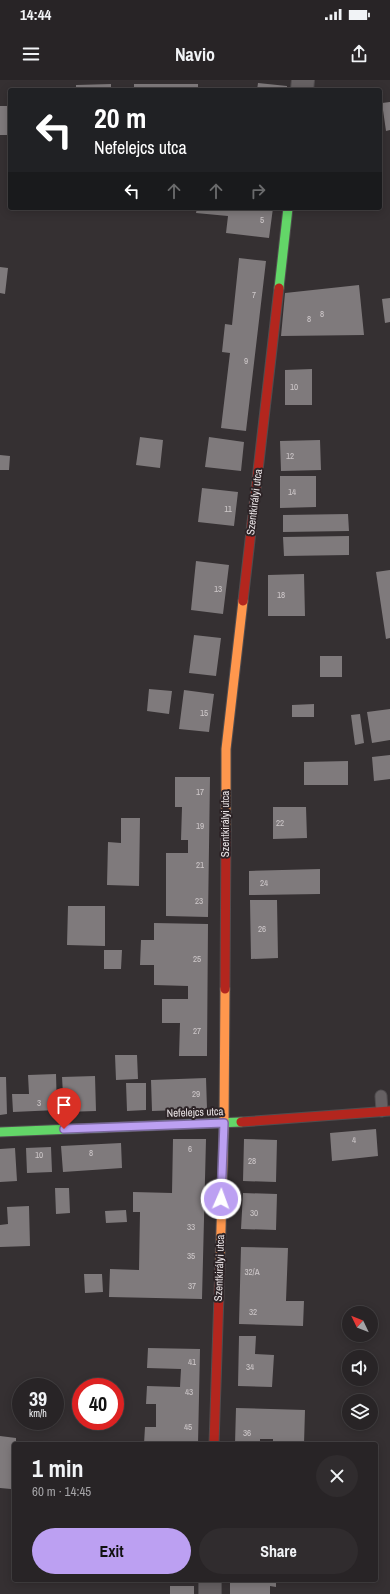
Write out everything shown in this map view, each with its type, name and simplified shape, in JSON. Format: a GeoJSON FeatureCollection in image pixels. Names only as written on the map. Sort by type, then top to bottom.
{"type":"FeatureCollection","features":[{"type":"Feature","properties":{"kind":"street","name":"Szentkirályi utca"},"geometry":{"type":"LineString","coordinates":[[214,1442],[224,1123],[226,749],[288,210]]}},
{"type":"Feature","properties":{"kind":"street","name":"Nefelejcs utca"},"geometry":{"type":"LineString","coordinates":[[0,1132],[224,1123],[386,1111]]}},
{"type":"Feature","properties":{"kind":"street"},"geometry":{"type":"LineString","coordinates":[[210,1582],[210,1594]]}},
{"type":"Feature","properties":{"kind":"lane"},"geometry":{"type":"LineString","coordinates":[[380,1096],[386,1111]]}},
{"type":"Feature","properties":{"kind":"building"},"geometry":{"type":"Polygon","coordinates":[[[258,83],[287,86],[287,88],[257,88],[258,83]]]}},
{"type":"Feature","properties":{"kind":"building"},"geometry":{"type":"Polygon","coordinates":[[[111,84],[111,88],[76,88],[76,85],[111,84]]]}},
{"type":"Feature","properties":{"kind":"building"},"geometry":{"type":"Polygon","coordinates":[[[134,84],[198,84],[198,88],[134,88],[134,84]]]}},
{"type":"Feature","properties":{"kind":"building"},"geometry":{"type":"Polygon","coordinates":[[[390,102],[390,130],[386,131],[382,103],[390,102]]]}},
{"type":"Feature","properties":{"kind":"building"},"geometry":{"type":"Polygon","coordinates":[[[0,106],[8,106],[8,135],[0,135],[0,106]]]}},
{"type":"Feature","properties":{"kind":"building"},"geometry":{"type":"Polygon","coordinates":[[[197,210],[273,210],[269,238],[226,233],[228,216],[196,213],[197,210]]]}},
{"type":"Feature","properties":{"kind":"building"},"geometry":{"type":"Polygon","coordinates":[[[239,258],[266,261],[246,431],[221,428],[230,353],[222,352],[225,324],[232,325],[239,258]]]}},
{"type":"Feature","properties":{"kind":"building"},"geometry":{"type":"Polygon","coordinates":[[[0,267],[8,268],[5,294],[0,293],[0,267]]]}},
{"type":"Feature","properties":{"kind":"building"},"geometry":{"type":"Polygon","coordinates":[[[359,285],[364,335],[281,336],[285,293],[359,285]]]}},
{"type":"Feature","properties":{"kind":"building"},"geometry":{"type":"Polygon","coordinates":[[[390,298],[390,322],[385,323],[382,299],[390,298]]]}},
{"type":"Feature","properties":{"kind":"building"},"geometry":{"type":"Polygon","coordinates":[[[312,369],[312,405],[285,405],[285,370],[312,369]]]}},
{"type":"Feature","properties":{"kind":"building"},"geometry":{"type":"Polygon","coordinates":[[[140,437],[163,440],[160,468],[136,465],[140,437]]]}},
{"type":"Feature","properties":{"kind":"building"},"geometry":{"type":"Polygon","coordinates":[[[209,437],[244,442],[241,471],[205,467],[209,437]]]}},
{"type":"Feature","properties":{"kind":"building"},"geometry":{"type":"Polygon","coordinates":[[[320,440],[321,470],[281,471],[280,441],[320,440]]]}},
{"type":"Feature","properties":{"kind":"building"},"geometry":{"type":"Polygon","coordinates":[[[0,455],[10,456],[9,470],[0,470],[0,455]]]}},
{"type":"Feature","properties":{"kind":"building"},"geometry":{"type":"Polygon","coordinates":[[[280,476],[316,476],[316,507],[280,508],[280,476]]]}},
{"type":"Feature","properties":{"kind":"building"},"geometry":{"type":"Polygon","coordinates":[[[202,488],[238,492],[234,526],[198,522],[202,488]]]}},
{"type":"Feature","properties":{"kind":"building"},"geometry":{"type":"Polygon","coordinates":[[[348,514],[349,531],[283,532],[283,515],[348,514]]]}},
{"type":"Feature","properties":{"kind":"building"},"geometry":{"type":"Polygon","coordinates":[[[349,536],[349,555],[284,556],[283,537],[349,536]]]}},
{"type":"Feature","properties":{"kind":"building"},"geometry":{"type":"Polygon","coordinates":[[[196,561],[229,565],[223,614],[191,610],[196,561]]]}},
{"type":"Feature","properties":{"kind":"building"},"geometry":{"type":"Polygon","coordinates":[[[390,570],[390,638],[386,639],[376,572],[390,570]]]}},
{"type":"Feature","properties":{"kind":"building"},"geometry":{"type":"Polygon","coordinates":[[[304,574],[305,616],[268,616],[268,575],[304,574]]]}},
{"type":"Feature","properties":{"kind":"building"},"geometry":{"type":"Polygon","coordinates":[[[194,635],[221,638],[216,676],[189,673],[194,635]]]}},
{"type":"Feature","properties":{"kind":"building"},"geometry":{"type":"Polygon","coordinates":[[[320,656],[342,656],[342,677],[320,677],[320,656]]]}},
{"type":"Feature","properties":{"kind":"building"},"geometry":{"type":"Polygon","coordinates":[[[149,689],[172,691],[169,714],[147,711],[149,689]]]}},
{"type":"Feature","properties":{"kind":"building"},"geometry":{"type":"Polygon","coordinates":[[[184,690],[214,694],[209,732],[179,729],[184,690]]]}},
{"type":"Feature","properties":{"kind":"building"},"geometry":{"type":"Polygon","coordinates":[[[314,704],[314,717],[292,717],[292,705],[314,704]]]}},
{"type":"Feature","properties":{"kind":"building"},"geometry":{"type":"Polygon","coordinates":[[[390,709],[390,740],[372,743],[367,712],[390,709]]]}},
{"type":"Feature","properties":{"kind":"building"},"geometry":{"type":"Polygon","coordinates":[[[360,714],[364,743],[355,745],[351,715],[360,714]]]}},
{"type":"Feature","properties":{"kind":"building"},"geometry":{"type":"Polygon","coordinates":[[[390,755],[390,779],[374,781],[372,757],[390,755]]]}},
{"type":"Feature","properties":{"kind":"building"},"geometry":{"type":"Polygon","coordinates":[[[348,761],[348,785],[304,785],[304,762],[348,761]]]}},
{"type":"Feature","properties":{"kind":"building"},"geometry":{"type":"Polygon","coordinates":[[[175,777],[210,777],[208,917],[166,916],[166,853],[188,853],[188,840],[181,840],[182,807],[175,807],[175,777]]]}},
{"type":"Feature","properties":{"kind":"building"},"geometry":{"type":"Polygon","coordinates":[[[273,807],[306,807],[307,838],[273,839],[273,807]]]}},
{"type":"Feature","properties":{"kind":"building"},"geometry":{"type":"Polygon","coordinates":[[[121,818],[140,818],[139,886],[107,885],[108,842],[121,843],[121,818]]]}},
{"type":"Feature","properties":{"kind":"building"},"geometry":{"type":"Polygon","coordinates":[[[320,869],[320,894],[249,895],[249,871],[320,869]]]}},
{"type":"Feature","properties":{"kind":"building"},"geometry":{"type":"Polygon","coordinates":[[[250,900],[277,900],[278,958],[251,959],[250,900]]]}},
{"type":"Feature","properties":{"kind":"building"},"geometry":{"type":"Polygon","coordinates":[[[68,906],[105,906],[105,946],[67,945],[68,906]]]}},
{"type":"Feature","properties":{"kind":"building"},"geometry":{"type":"Polygon","coordinates":[[[154,923],[208,924],[207,1056],[179,1056],[180,1023],[162,1023],[162,999],[188,999],[188,986],[154,985],[154,965],[140,965],[141,940],[154,940],[154,923]]]}},
{"type":"Feature","properties":{"kind":"building"},"geometry":{"type":"Polygon","coordinates":[[[104,950],[122,950],[121,969],[104,969],[104,950]]]}},
{"type":"Feature","properties":{"kind":"building"},"geometry":{"type":"Polygon","coordinates":[[[115,1055],[137,1055],[138,1079],[116,1080],[115,1055]]]}},
{"type":"Feature","properties":{"kind":"building"},"geometry":{"type":"Polygon","coordinates":[[[56,1074],[57,1110],[13,1112],[12,1094],[29,1094],[28,1075],[56,1074]]]}},
{"type":"Feature","properties":{"kind":"building"},"geometry":{"type":"Polygon","coordinates":[[[95,1076],[96,1111],[64,1112],[62,1077],[95,1076]]]}},
{"type":"Feature","properties":{"kind":"building"},"geometry":{"type":"Polygon","coordinates":[[[0,1077],[6,1077],[7,1114],[0,1115],[0,1077]]]}},
{"type":"Feature","properties":{"kind":"building"},"geometry":{"type":"Polygon","coordinates":[[[206,1078],[207,1109],[152,1111],[151,1080],[206,1078]]]}},
{"type":"Feature","properties":{"kind":"building"},"geometry":{"type":"Polygon","coordinates":[[[126,1083],[146,1083],[146,1110],[127,1111],[126,1083]]]}},
{"type":"Feature","properties":{"kind":"building"},"geometry":{"type":"Polygon","coordinates":[[[376,1129],[378,1156],[332,1161],[330,1133],[376,1129]]]}},
{"type":"Feature","properties":{"kind":"building"},"geometry":{"type":"Polygon","coordinates":[[[173,1139],[206,1139],[202,1299],[109,1297],[110,1269],[139,1270],[140,1212],[133,1212],[133,1192],[172,1193],[173,1139]]]}},
{"type":"Feature","properties":{"kind":"building"},"geometry":{"type":"Polygon","coordinates":[[[244,1139],[277,1140],[276,1182],[243,1181],[244,1139]]]}},
{"type":"Feature","properties":{"kind":"building"},"geometry":{"type":"Polygon","coordinates":[[[121,1143],[122,1168],[63,1172],[61,1146],[121,1143]]]}},
{"type":"Feature","properties":{"kind":"building"},"geometry":{"type":"Polygon","coordinates":[[[51,1147],[52,1172],[27,1173],[26,1148],[51,1147]]]}},
{"type":"Feature","properties":{"kind":"building"},"geometry":{"type":"Polygon","coordinates":[[[15,1148],[17,1181],[0,1182],[0,1149],[15,1148]]]}},
{"type":"Feature","properties":{"kind":"building"},"geometry":{"type":"Polygon","coordinates":[[[55,1188],[69,1188],[70,1213],[56,1214],[55,1188]]]}},
{"type":"Feature","properties":{"kind":"building"},"geometry":{"type":"Polygon","coordinates":[[[243,1193],[277,1194],[276,1230],[241,1229],[243,1193]]]}},
{"type":"Feature","properties":{"kind":"building"},"geometry":{"type":"Polygon","coordinates":[[[29,1206],[30,1246],[0,1247],[0,1225],[8,1224],[7,1207],[29,1206]]]}},
{"type":"Feature","properties":{"kind":"building"},"geometry":{"type":"Polygon","coordinates":[[[126,1210],[127,1222],[106,1223],[105,1211],[126,1210]]]}},
{"type":"Feature","properties":{"kind":"building"},"geometry":{"type":"Polygon","coordinates":[[[241,1247],[288,1248],[286,1301],[304,1301],[303,1326],[239,1324],[241,1247]]]}},
{"type":"Feature","properties":{"kind":"building"},"geometry":{"type":"Polygon","coordinates":[[[84,1274],[102,1274],[103,1292],[85,1293],[84,1274]]]}},
{"type":"Feature","properties":{"kind":"building"},"geometry":{"type":"Polygon","coordinates":[[[239,1336],[256,1336],[255,1354],[274,1355],[272,1387],[238,1386],[239,1336]]]}},
{"type":"Feature","properties":{"kind":"building"},"geometry":{"type":"Polygon","coordinates":[[[148,1348],[200,1349],[198,1442],[144,1442],[145,1427],[156,1427],[156,1404],[146,1404],[147,1386],[180,1387],[181,1369],[147,1368],[148,1348]]]}},
{"type":"Feature","properties":{"kind":"building"},"geometry":{"type":"Polygon","coordinates":[[[236,1408],[305,1410],[304,1442],[273,1442],[273,1439],[260,1439],[260,1442],[235,1442],[236,1408]]]}},
{"type":"Feature","properties":{"kind":"building"},"geometry":{"type":"Polygon","coordinates":[[[0,1436],[16,1438],[16,1442],[12,1442],[11,1489],[0,1488],[0,1436]]]}},
{"type":"Feature","properties":{"kind":"building"},"geometry":{"type":"Polygon","coordinates":[[[230,1582],[276,1582],[276,1587],[270,1586],[270,1594],[230,1594],[230,1582]]]}},
{"type":"Feature","properties":{"kind":"building"},"geometry":{"type":"Polygon","coordinates":[[[170,1586],[194,1586],[194,1594],[170,1594],[170,1586]]]}},
{"type":"Feature","properties":{"kind":"traffic: fast"},"geometry":{"type":"LineString","coordinates":[[279,288],[288,210]]}},
{"type":"Feature","properties":{"kind":"traffic: fast"},"geometry":{"type":"LineString","coordinates":[[0,1132],[241,1122]]}},
{"type":"Feature","properties":{"kind":"traffic: slow"},"geometry":{"type":"LineString","coordinates":[[226,830],[226,749],[243,601]]}},
{"type":"Feature","properties":{"kind":"traffic: slow"},"geometry":{"type":"LineString","coordinates":[[220,1264],[224,1123],[225,989]]}},
{"type":"Feature","properties":{"kind":"traffic: jam"},"geometry":{"type":"LineString","coordinates":[[243,601],[279,288]]}},
{"type":"Feature","properties":{"kind":"traffic: jam"},"geometry":{"type":"LineString","coordinates":[[225,989],[226,830]]}},
{"type":"Feature","properties":{"kind":"traffic: jam"},"geometry":{"type":"LineString","coordinates":[[241,1122],[390,1111]]}},
{"type":"Feature","properties":{"kind":"traffic: jam"},"geometry":{"type":"LineString","coordinates":[[214,1442],[220,1264]]}},
{"type":"Feature","properties":{"kind":"route"},"geometry":{"type":"LineString","coordinates":[[64,1129],[224,1123],[221,1199]]}}]}
